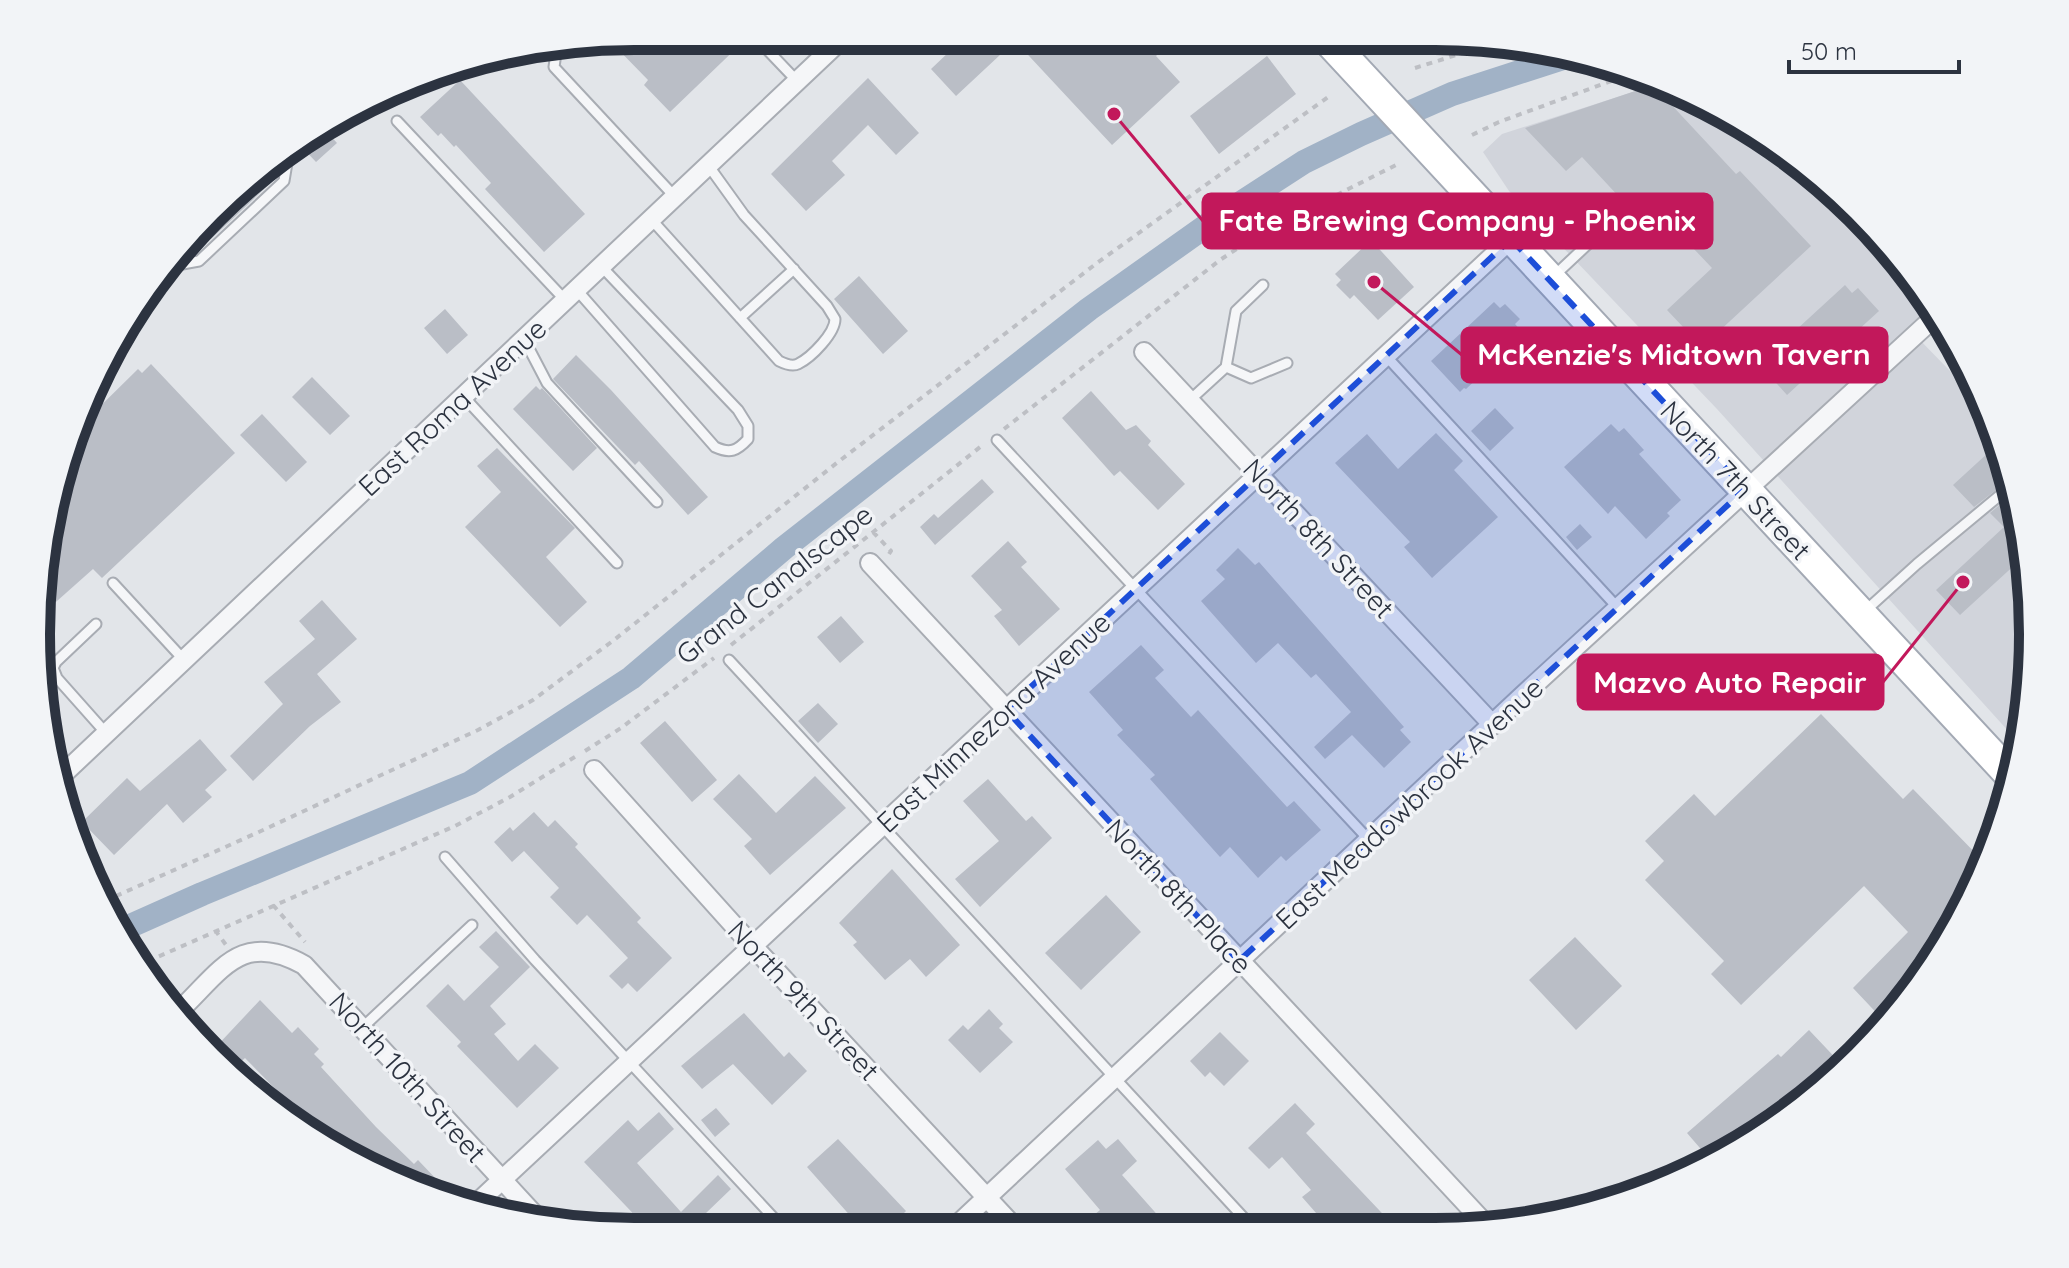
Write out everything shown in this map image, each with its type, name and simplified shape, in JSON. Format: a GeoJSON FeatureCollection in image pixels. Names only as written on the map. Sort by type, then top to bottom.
{"type":"FeatureCollection","features":[{"type":"Feature","properties":{"kind":"main road","name":"North 7th Street"},"geometry":{"type":"LineString","coordinates":[[1337,50],[2004,765]]}},
{"type":"Feature","properties":{"kind":"street","name":"East Roma Avenue"},"geometry":{"type":"LineString","coordinates":[[66,771],[830,50]]}},
{"type":"Feature","properties":{"kind":"street","name":"East Minnezona Avenue"},"geometry":{"type":"LineString","coordinates":[[482,1198],[1511,239]]}},
{"type":"Feature","properties":{"kind":"street","name":"East Meadowbrook Avenue"},"geometry":{"type":"LineString","coordinates":[[965,1218],[1745,489],[1929,322]]}},
{"type":"Feature","properties":{"kind":"street","name":"North 8th Street"},"geometry":{"type":"LineString","coordinates":[[1144,352],[1493,725]]}},
{"type":"Feature","properties":{"kind":"street","name":"North 8th Place"},"geometry":{"type":"LineString","coordinates":[[870,563],[1478,1216]]}},
{"type":"Feature","properties":{"kind":"street","name":"North 9th Street"},"geometry":{"type":"LineString","coordinates":[[594,770],[1006,1218]]}},
{"type":"Feature","properties":{"kind":"street","name":"North 10th Street"},"geometry":{"type":"LineString","coordinates":[[184,1006],[235,958],[247,952],[263,950],[286,955],[304,965],[528,1208]]}},
{"type":"Feature","properties":{"kind":"lane"},"geometry":{"type":"LineString","coordinates":[[767,50],[797,81]]}},
{"type":"Feature","properties":{"kind":"lane"},"geometry":{"type":"LineString","coordinates":[[556,55],[554,67],[675,197]]}},
{"type":"Feature","properties":{"kind":"lane"},"geometry":{"type":"LineString","coordinates":[[397,121],[715,447],[727,453],[738,450],[748,439],[748,426],[738,410],[601,266]]}},
{"type":"Feature","properties":{"kind":"lane"},"geometry":{"type":"LineString","coordinates":[[183,264],[199,261],[284,181],[287,165]]}},
{"type":"Feature","properties":{"kind":"lane"},"geometry":{"type":"LineString","coordinates":[[651,219],[779,361],[787,365],[798,364],[832,334],[835,319],[827,306],[744,215],[708,165]]}},
{"type":"Feature","properties":{"kind":"lane"},"geometry":{"type":"LineString","coordinates":[[1549,280],[1604,229]]}},
{"type":"Feature","properties":{"kind":"lane"},"geometry":{"type":"LineString","coordinates":[[740,318],[794,269]]}},
{"type":"Feature","properties":{"kind":"lane"},"geometry":{"type":"LineString","coordinates":[[1190,400],[1226,367],[1236,311],[1263,285]]}},
{"type":"Feature","properties":{"kind":"lane"},"geometry":{"type":"LineString","coordinates":[[524,339],[547,383],[657,502]]}},
{"type":"Feature","properties":{"kind":"lane"},"geometry":{"type":"LineString","coordinates":[[1386,356],[1618,608]]}},
{"type":"Feature","properties":{"kind":"lane"},"geometry":{"type":"LineString","coordinates":[[1226,367],[1251,378],[1287,363]]}},
{"type":"Feature","properties":{"kind":"lane"},"geometry":{"type":"LineString","coordinates":[[463,396],[617,563]]}},
{"type":"Feature","properties":{"kind":"lane"},"geometry":{"type":"LineString","coordinates":[[995,439],[1369,840]]}},
{"type":"Feature","properties":{"kind":"lane"},"geometry":{"type":"LineString","coordinates":[[1861,614],[2002,494]]}},
{"type":"Feature","properties":{"kind":"lane"},"geometry":{"type":"LineString","coordinates":[[113,583],[183,659]]}},
{"type":"Feature","properties":{"kind":"lane"},"geometry":{"type":"LineString","coordinates":[[96,624],[53,668],[57,678],[105,732]]}},
{"type":"Feature","properties":{"kind":"lane"},"geometry":{"type":"LineString","coordinates":[[729,660],[1244,1218]]}},
{"type":"Feature","properties":{"kind":"lane"},"geometry":{"type":"LineString","coordinates":[[445,857],[774,1218]]}},
{"type":"Feature","properties":{"kind":"lane"},"geometry":{"type":"LineString","coordinates":[[363,1027],[472,925]]}},
{"type":"Feature","properties":{"kind":"path"},"geometry":{"type":"LineString","coordinates":[[1415,68],[1469,51]]}},
{"type":"Feature","properties":{"kind":"path"},"geometry":{"type":"LineString","coordinates":[[1472,135],[1616,79]]}},
{"type":"Feature","properties":{"kind":"path"},"geometry":{"type":"LineString","coordinates":[[113,897],[449,744],[533,700],[1097,263],[1331,95]]}},
{"type":"Feature","properties":{"kind":"path"},"geometry":{"type":"LineString","coordinates":[[1004,429],[1250,239],[1396,165]]}},
{"type":"Feature","properties":{"kind":"path","name":"Grand Canalscape"},"geometry":{"type":"LineString","coordinates":[[727,648],[995,439]]}},
{"type":"Feature","properties":{"kind":"path","name":"Grand Canalscape"},"geometry":{"type":"LineString","coordinates":[[150,960],[455,826],[510,797],[621,728],[715,658]]}},
{"type":"Feature","properties":{"kind":"path"},"geometry":{"type":"LineString","coordinates":[[273,905],[305,939],[304,965]]}},
{"type":"Feature","properties":{"kind":"highlighted area"},"geometry":{"type":"Polygon","coordinates":[[[1511,239],[1745,489],[1239,961],[1006,710],[1511,239]]]}},
{"type":"Feature","properties":{"kind":"shaded area"},"geometry":{"type":"Polygon","coordinates":[[[1643,89],[1727,128],[1791,171],[1848,221],[1899,279],[1929,322],[1915,335],[1963,384],[1988,446],[1999,483],[2008,520],[2018,596],[2018,672],[2010,733],[1717,409],[1509,191],[1483,152],[1502,134],[1643,89]]]}},
{"type":"Feature","properties":{"kind":"building"},"geometry":{"type":"Polygon","coordinates":[[[619,50],[734,50],[670,112],[644,85],[648,80],[619,50]]]}},
{"type":"Feature","properties":{"kind":"building"},"geometry":{"type":"Polygon","coordinates":[[[1005,50],[956,96],[931,69],[950,51],[1005,50]]]}},
{"type":"Feature","properties":{"kind":"building"},"geometry":{"type":"Polygon","coordinates":[[[1023,50],[1160,50],[1156,56],[1180,82],[1112,145],[1023,50]]]}},
{"type":"Feature","properties":{"kind":"building"},"geometry":{"type":"Polygon","coordinates":[[[1267,56],[1296,94],[1219,154],[1190,116],[1267,56]]]}},
{"type":"Feature","properties":{"kind":"building"},"geometry":{"type":"Polygon","coordinates":[[[868,78],[919,133],[896,155],[868,125],[832,161],[845,175],[806,211],[771,174],[868,78]]]}},
{"type":"Feature","properties":{"kind":"building"},"geometry":{"type":"Polygon","coordinates":[[[460,80],[585,214],[544,252],[485,189],[491,183],[456,145],[454,147],[441,133],[438,136],[420,117],[460,80]]]}},
{"type":"Feature","properties":{"kind":"building"},"geometry":{"type":"Polygon","coordinates":[[[1643,88],[1658,94],[1736,174],[1740,171],[1811,246],[1702,347],[1667,310],[1712,268],[1675,229],[1661,242],[1582,157],[1566,171],[1525,128],[1643,88]]]}},
{"type":"Feature","properties":{"kind":"building"},"geometry":{"type":"Polygon","coordinates":[[[330,135],[337,143],[316,162],[306,151],[330,135]]]}},
{"type":"Feature","properties":{"kind":"building"},"geometry":{"type":"Polygon","coordinates":[[[274,174],[277,177],[191,255],[221,221],[274,174]]]}},
{"type":"Feature","properties":{"kind":"building"},"geometry":{"type":"Polygon","coordinates":[[[1371,240],[1414,287],[1378,320],[1354,295],[1350,299],[1336,285],[1341,280],[1335,274],[1371,240]]]}},
{"type":"Feature","properties":{"kind":"building"},"geometry":{"type":"Polygon","coordinates":[[[859,276],[908,331],[883,354],[834,299],[859,276]]]}},
{"type":"Feature","properties":{"kind":"building"},"geometry":{"type":"Polygon","coordinates":[[[1845,285],[1852,293],[1858,288],[1879,311],[1787,395],[1759,364],[1845,285]]]}},
{"type":"Feature","properties":{"kind":"building"},"geometry":{"type":"Polygon","coordinates":[[[1494,302],[1500,308],[1505,304],[1520,319],[1515,324],[1523,336],[1460,392],[1431,361],[1494,302]]]}},
{"type":"Feature","properties":{"kind":"building"},"geometry":{"type":"Polygon","coordinates":[[[445,309],[468,335],[447,354],[424,328],[445,309]]]}},
{"type":"Feature","properties":{"kind":"building"},"geometry":{"type":"Polygon","coordinates":[[[576,355],[708,497],[688,515],[639,461],[635,465],[553,379],[576,355]]]}},
{"type":"Feature","properties":{"kind":"building"},"geometry":{"type":"Polygon","coordinates":[[[151,364],[235,453],[102,578],[93,569],[51,607],[61,520],[93,413],[138,369],[142,373],[151,364]]]}},
{"type":"Feature","properties":{"kind":"building"},"geometry":{"type":"Polygon","coordinates":[[[312,377],[350,416],[330,435],[292,397],[312,377]]]}},
{"type":"Feature","properties":{"kind":"building"},"geometry":{"type":"Polygon","coordinates":[[[536,386],[540,390],[542,388],[597,448],[573,471],[513,409],[536,386]]]}},
{"type":"Feature","properties":{"kind":"building"},"geometry":{"type":"Polygon","coordinates":[[[1091,391],[1126,430],[1136,425],[1151,441],[1148,445],[1185,484],[1158,510],[1120,471],[1114,476],[1062,418],[1091,391]]]}},
{"type":"Feature","properties":{"kind":"building"},"geometry":{"type":"Polygon","coordinates":[[[1495,408],[1514,428],[1490,451],[1471,431],[1495,408]]]}},
{"type":"Feature","properties":{"kind":"building"},"geometry":{"type":"Polygon","coordinates":[[[262,414],[307,462],[286,482],[240,435],[262,414]]]}},
{"type":"Feature","properties":{"kind":"building"},"geometry":{"type":"Polygon","coordinates":[[[1611,424],[1619,432],[1624,428],[1644,450],[1639,454],[1681,500],[1667,513],[1670,516],[1646,539],[1615,506],[1608,514],[1564,467],[1611,424]]]}},
{"type":"Feature","properties":{"kind":"building"},"geometry":{"type":"Polygon","coordinates":[[[1436,433],[1463,461],[1454,470],[1498,517],[1432,578],[1404,547],[1410,542],[1335,463],[1367,434],[1398,469],[1436,433]]]}},
{"type":"Feature","properties":{"kind":"building"},"geometry":{"type":"Polygon","coordinates":[[[497,448],[575,528],[546,557],[587,602],[560,627],[465,527],[501,492],[477,466],[497,448]]]}},
{"type":"Feature","properties":{"kind":"building"},"geometry":{"type":"Polygon","coordinates":[[[1990,451],[2000,487],[1974,507],[1953,485],[1990,451]]]}},
{"type":"Feature","properties":{"kind":"building"},"geometry":{"type":"Polygon","coordinates":[[[982,479],[994,492],[935,545],[920,527],[934,514],[938,518],[982,479]]]}},
{"type":"Feature","properties":{"kind":"building"},"geometry":{"type":"Polygon","coordinates":[[[2004,502],[2015,565],[1960,615],[1936,590],[2004,527],[1990,513],[2004,502]]]}},
{"type":"Feature","properties":{"kind":"building"},"geometry":{"type":"Polygon","coordinates":[[[1580,524],[1592,537],[1577,550],[1566,537],[1580,524]]]}},
{"type":"Feature","properties":{"kind":"building"},"geometry":{"type":"Polygon","coordinates":[[[1008,541],[1027,562],[1021,567],[1060,609],[1019,646],[994,616],[1002,610],[971,576],[1008,541]]]}},
{"type":"Feature","properties":{"kind":"building"},"geometry":{"type":"Polygon","coordinates":[[[1238,548],[1255,565],[1259,562],[1404,727],[1400,730],[1411,742],[1384,768],[1352,735],[1325,759],[1314,747],[1351,712],[1316,674],[1311,678],[1278,643],[1256,663],[1201,601],[1225,579],[1216,570],[1238,548]]]}},
{"type":"Feature","properties":{"kind":"building"},"geometry":{"type":"Polygon","coordinates":[[[322,600],[357,639],[317,674],[341,702],[310,726],[253,781],[230,756],[283,704],[264,682],[315,639],[299,621],[322,600]]]}},
{"type":"Feature","properties":{"kind":"building"},"geometry":{"type":"Polygon","coordinates":[[[841,616],[864,642],[840,663],[817,637],[841,616]]]}},
{"type":"Feature","properties":{"kind":"building"},"geometry":{"type":"Polygon","coordinates":[[[1141,645],[1164,670],[1155,678],[1191,717],[1198,710],[1287,807],[1294,801],[1321,830],[1286,861],[1281,856],[1258,878],[1230,847],[1220,857],[1150,779],[1155,775],[1117,735],[1123,730],[1089,692],[1141,645]]]}},
{"type":"Feature","properties":{"kind":"building"},"geometry":{"type":"Polygon","coordinates":[[[818,703],[838,724],[818,743],[798,721],[818,703]]]}},
{"type":"Feature","properties":{"kind":"building"},"geometry":{"type":"Polygon","coordinates":[[[1821,714],[1903,799],[1913,789],[1976,854],[1941,926],[1878,1014],[1853,988],[1908,932],[1864,886],[1741,1005],[1711,974],[1724,961],[1645,880],[1664,861],[1645,841],[1694,794],[1715,816],[1821,714]]]}},
{"type":"Feature","properties":{"kind":"building"},"geometry":{"type":"Polygon","coordinates":[[[665,721],[717,780],[692,802],[640,743],[665,721]]]}},
{"type":"Feature","properties":{"kind":"building"},"geometry":{"type":"Polygon","coordinates":[[[200,739],[227,770],[205,790],[212,797],[183,823],[167,804],[114,855],[82,822],[127,778],[140,791],[200,739]]]}},
{"type":"Feature","properties":{"kind":"building"},"geometry":{"type":"Polygon","coordinates":[[[739,774],[776,813],[815,776],[846,808],[770,875],[744,846],[752,839],[713,799],[739,774]]]}},
{"type":"Feature","properties":{"kind":"building"},"geometry":{"type":"Polygon","coordinates":[[[988,779],[1026,821],[1032,816],[1052,838],[980,907],[955,879],[999,841],[963,801],[988,779]]]}},
{"type":"Feature","properties":{"kind":"building"},"geometry":{"type":"Polygon","coordinates":[[[534,812],[548,827],[555,820],[578,844],[575,847],[641,918],[637,922],[672,958],[637,992],[628,983],[622,989],[609,976],[628,958],[587,915],[577,925],[550,897],[559,888],[524,851],[512,862],[494,842],[510,827],[513,831],[534,812]]]}},
{"type":"Feature","properties":{"kind":"building"},"geometry":{"type":"Polygon","coordinates":[[[892,869],[960,945],[926,977],[910,959],[885,980],[853,945],[857,942],[839,923],[892,869]]]}},
{"type":"Feature","properties":{"kind":"building"},"geometry":{"type":"Polygon","coordinates":[[[1106,895],[1141,932],[1081,990],[1045,953],[1106,895]]]}},
{"type":"Feature","properties":{"kind":"building"},"geometry":{"type":"Polygon","coordinates":[[[496,931],[530,967],[490,1006],[506,1024],[494,1034],[518,1061],[535,1044],[559,1068],[517,1108],[457,1046],[461,1042],[426,1006],[448,984],[464,1001],[499,967],[479,947],[496,931]]]}},
{"type":"Feature","properties":{"kind":"building"},"geometry":{"type":"Polygon","coordinates":[[[1575,937],[1622,986],[1576,1030],[1529,980],[1575,937]]]}},
{"type":"Feature","properties":{"kind":"building"},"geometry":{"type":"Polygon","coordinates":[[[260,1000],[292,1033],[298,1027],[319,1049],[314,1054],[324,1064],[321,1067],[376,1127],[414,1164],[418,1160],[439,1182],[411,1174],[344,1141],[335,1132],[333,1134],[296,1110],[245,1058],[239,1064],[218,1044],[260,1000]]]}},
{"type":"Feature","properties":{"kind":"building"},"geometry":{"type":"Polygon","coordinates":[[[989,1009],[1003,1024],[999,1028],[1013,1042],[980,1073],[948,1040],[963,1025],[968,1030],[989,1009]]]}},
{"type":"Feature","properties":{"kind":"building"},"geometry":{"type":"Polygon","coordinates":[[[744,1013],[784,1057],[789,1052],[807,1071],[772,1105],[733,1064],[702,1089],[681,1066],[744,1013]]]}},
{"type":"Feature","properties":{"kind":"building"},"geometry":{"type":"Polygon","coordinates":[[[1809,1030],[1836,1058],[1759,1120],[1704,1152],[1687,1133],[1778,1054],[1781,1057],[1809,1030]]]}},
{"type":"Feature","properties":{"kind":"building"},"geometry":{"type":"Polygon","coordinates":[[[1220,1032],[1249,1061],[1224,1086],[1210,1072],[1205,1077],[1190,1061],[1220,1032]]]}},
{"type":"Feature","properties":{"kind":"building"},"geometry":{"type":"Polygon","coordinates":[[[1295,1103],[1315,1124],[1306,1133],[1387,1218],[1320,1218],[1302,1197],[1311,1190],[1282,1157],[1269,1169],[1248,1148],[1295,1103]]]}},
{"type":"Feature","properties":{"kind":"building"},"geometry":{"type":"Polygon","coordinates":[[[716,1108],[730,1124],[715,1137],[701,1120],[716,1108]]]}},
{"type":"Feature","properties":{"kind":"building"},"geometry":{"type":"Polygon","coordinates":[[[659,1112],[674,1129],[637,1163],[681,1212],[718,1175],[731,1189],[706,1213],[711,1218],[637,1218],[584,1162],[628,1120],[638,1131],[659,1112]]]}},
{"type":"Feature","properties":{"kind":"building"},"geometry":{"type":"Polygon","coordinates":[[[838,1139],[906,1211],[899,1218],[852,1218],[807,1167],[838,1139]]]}},
{"type":"Feature","properties":{"kind":"building"},"geometry":{"type":"Polygon","coordinates":[[[1118,1139],[1137,1161],[1122,1175],[1160,1218],[1097,1218],[1094,1215],[1100,1210],[1065,1169],[1098,1140],[1106,1149],[1118,1139]]]}},
{"type":"Feature","properties":{"kind":"waterway"},"geometry":{"type":"LineString","coordinates":[[128,927],[470,783],[631,678],[784,548],[1089,309],[1213,221],[1304,162],[1361,134],[1452,94],[1552,62]]}},
{"type":"Feature","properties":{"kind":"place","name":"Fate Brewing Company - Phoenix"},"geometry":{"type":"Point","coordinates":[1114,114]}},
{"type":"Feature","properties":{"kind":"place","name":"McKenzie's Midtown Tavern"},"geometry":{"type":"Point","coordinates":[1374,282]}},
{"type":"Feature","properties":{"kind":"place","name":"Mazvo Auto Repair"},"geometry":{"type":"Point","coordinates":[1963,582]}}]}
